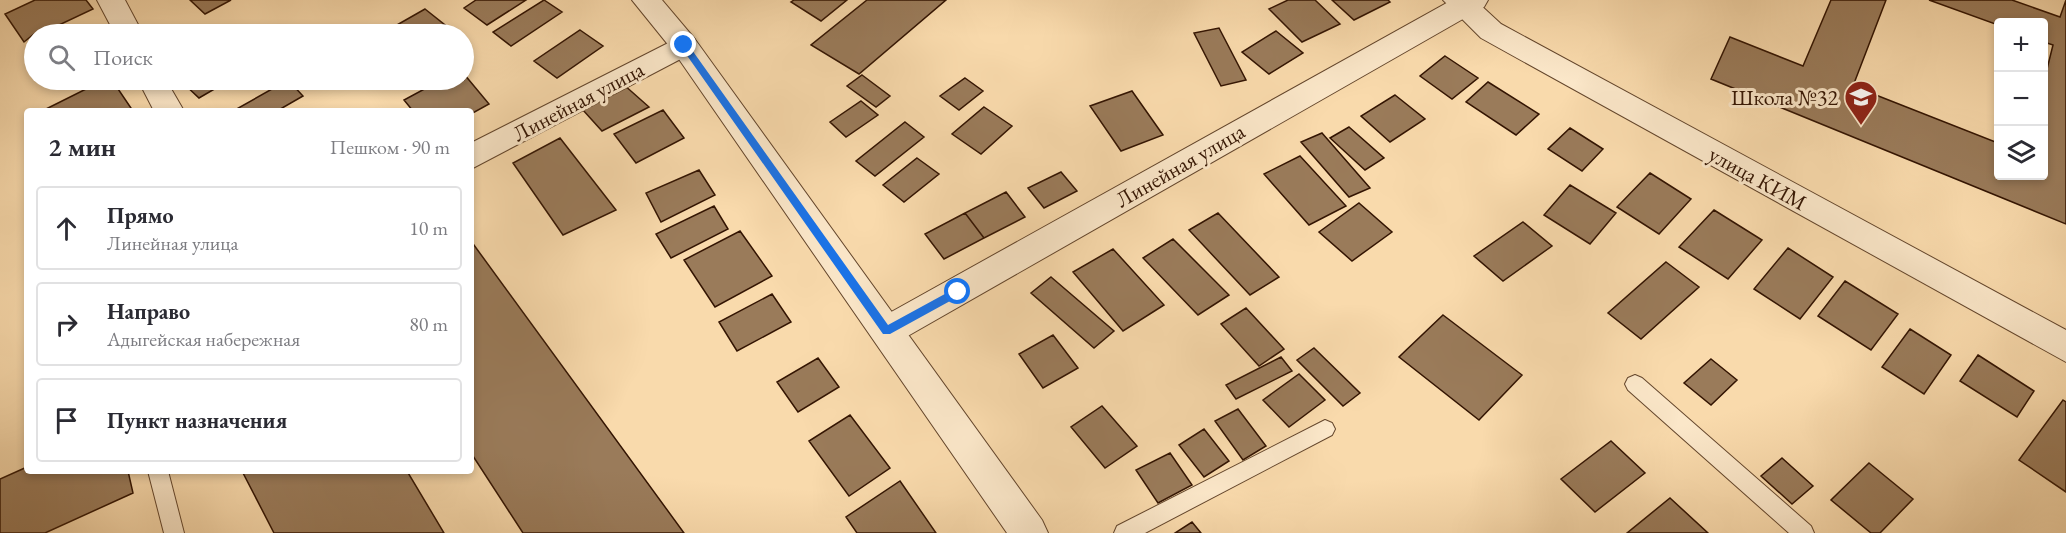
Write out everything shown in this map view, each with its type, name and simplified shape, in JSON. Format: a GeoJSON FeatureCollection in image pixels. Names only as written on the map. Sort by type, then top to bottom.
{"type":"FeatureCollection","features":[{"type":"Feature","properties":{"kind":"street"},"geometry":{"type":"LineString","coordinates":[[111,0],[124,24]]}},
{"type":"Feature","properties":{"kind":"street"},"geometry":{"type":"LineString","coordinates":[[646,0],[684,45],[1029,533]]}},
{"type":"Feature","properties":{"kind":"street","name":"Линейная улица"},"geometry":{"type":"LineString","coordinates":[[887,331],[1464,2]]}},
{"type":"Feature","properties":{"kind":"street","name":"улица КИМ"},"geometry":{"type":"LineString","coordinates":[[1464,2],[1491,31],[2066,346]]}},
{"type":"Feature","properties":{"kind":"street","name":"Линейная улица"},"geometry":{"type":"LineString","coordinates":[[474,155],[684,45]]}},
{"type":"Feature","properties":{"kind":"street"},"geometry":{"type":"LineString","coordinates":[[157,90],[167,108]]}},
{"type":"Feature","properties":{"kind":"lane"},"geometry":{"type":"LineString","coordinates":[[1635,384],[1804,533]]}},
{"type":"Feature","properties":{"kind":"lane"},"geometry":{"type":"LineString","coordinates":[[1124,533],[1325,429]]}},
{"type":"Feature","properties":{"kind":"lane"},"geometry":{"type":"LineString","coordinates":[[159,474],[174,533]]}},
{"type":"Feature","properties":{"kind":"building"},"geometry":{"type":"Polygon","coordinates":[[[35,0],[86,0],[93,9],[61,24],[24,24],[24,42],[5,14],[35,0]]]}},
{"type":"Feature","properties":{"kind":"building"},"geometry":{"type":"Polygon","coordinates":[[[190,0],[231,0],[205,14],[190,0]]]}},
{"type":"Feature","properties":{"kind":"building"},"geometry":{"type":"Polygon","coordinates":[[[476,0],[526,0],[487,25],[464,8],[476,0]]]}},
{"type":"Feature","properties":{"kind":"building"},"geometry":{"type":"Polygon","coordinates":[[[544,0],[562,12],[511,46],[493,32],[544,0]]]}},
{"type":"Feature","properties":{"kind":"building"},"geometry":{"type":"Polygon","coordinates":[[[794,0],[847,0],[821,21],[791,2],[794,0]]]}},
{"type":"Feature","properties":{"kind":"building"},"geometry":{"type":"Polygon","coordinates":[[[867,0],[946,0],[859,74],[811,45],[867,0]]]}},
{"type":"Feature","properties":{"kind":"building"},"geometry":{"type":"Polygon","coordinates":[[[1288,0],[1315,0],[1340,24],[1302,42],[1269,9],[1288,0]]]}},
{"type":"Feature","properties":{"kind":"building"},"geometry":{"type":"Polygon","coordinates":[[[1332,0],[1388,0],[1390,2],[1354,20],[1332,0]]]}},
{"type":"Feature","properties":{"kind":"building"},"geometry":{"type":"Polygon","coordinates":[[[1831,0],[1886,0],[1853,86],[1994,141],[1994,180],[2048,180],[2048,65],[2053,45],[2048,43],[2048,18],[1994,18],[1994,24],[1929,0],[2012,0],[2060,17],[2066,0],[2066,224],[1711,79],[1730,37],[1803,66],[1831,0]]]}},
{"type":"Feature","properties":{"kind":"building"},"geometry":{"type":"Polygon","coordinates":[[[425,9],[444,24],[399,24],[425,9]]]}},
{"type":"Feature","properties":{"kind":"building"},"geometry":{"type":"Polygon","coordinates":[[[1219,28],[1246,80],[1221,86],[1194,33],[1219,28]]]}},
{"type":"Feature","properties":{"kind":"building"},"geometry":{"type":"Polygon","coordinates":[[[580,30],[603,46],[557,78],[534,61],[580,30]]]}},
{"type":"Feature","properties":{"kind":"building"},"geometry":{"type":"Polygon","coordinates":[[[1276,31],[1303,53],[1269,74],[1242,52],[1276,31]]]}},
{"type":"Feature","properties":{"kind":"building"},"geometry":{"type":"Polygon","coordinates":[[[1445,56],[1478,78],[1452,99],[1420,76],[1445,56]]]}},
{"type":"Feature","properties":{"kind":"building"},"geometry":{"type":"Polygon","coordinates":[[[862,75],[890,96],[876,107],[847,86],[862,75]]]}},
{"type":"Feature","properties":{"kind":"building"},"geometry":{"type":"Polygon","coordinates":[[[965,78],[983,91],[959,110],[940,96],[965,78]]]}},
{"type":"Feature","properties":{"kind":"building"},"geometry":{"type":"Polygon","coordinates":[[[1488,82],[1539,114],[1516,135],[1466,102],[1488,82]]]}},
{"type":"Feature","properties":{"kind":"building"},"geometry":{"type":"Polygon","coordinates":[[[623,84],[649,107],[602,131],[582,109],[623,84]]]}},
{"type":"Feature","properties":{"kind":"building"},"geometry":{"type":"Polygon","coordinates":[[[474,86],[489,104],[474,112],[474,108],[411,108],[404,100],[422,90],[474,90],[474,86]]]}},
{"type":"Feature","properties":{"kind":"building"},"geometry":{"type":"Polygon","coordinates":[[[84,90],[119,90],[131,108],[48,108],[84,90]]]}},
{"type":"Feature","properties":{"kind":"building"},"geometry":{"type":"Polygon","coordinates":[[[190,90],[213,90],[199,98],[190,90]]]}},
{"type":"Feature","properties":{"kind":"building"},"geometry":{"type":"Polygon","coordinates":[[[270,90],[297,90],[303,96],[282,108],[238,108],[270,90]]]}},
{"type":"Feature","properties":{"kind":"building"},"geometry":{"type":"Polygon","coordinates":[[[1132,91],[1163,135],[1121,151],[1090,106],[1132,91]]]}},
{"type":"Feature","properties":{"kind":"building"},"geometry":{"type":"Polygon","coordinates":[[[1395,95],[1425,119],[1390,142],[1361,116],[1395,95]]]}},
{"type":"Feature","properties":{"kind":"building"},"geometry":{"type":"Polygon","coordinates":[[[861,101],[878,115],[846,137],[830,122],[861,101]]]}},
{"type":"Feature","properties":{"kind":"building"},"geometry":{"type":"Polygon","coordinates":[[[984,107],[1012,126],[981,154],[952,134],[984,107]]]}},
{"type":"Feature","properties":{"kind":"building"},"geometry":{"type":"Polygon","coordinates":[[[663,110],[684,138],[636,163],[614,134],[663,110]]]}},
{"type":"Feature","properties":{"kind":"building"},"geometry":{"type":"Polygon","coordinates":[[[905,122],[924,137],[875,176],[856,161],[905,122]]]}},
{"type":"Feature","properties":{"kind":"building"},"geometry":{"type":"Polygon","coordinates":[[[1349,127],[1384,158],[1365,170],[1330,138],[1349,127]]]}},
{"type":"Feature","properties":{"kind":"building"},"geometry":{"type":"Polygon","coordinates":[[[1570,128],[1603,149],[1582,171],[1548,149],[1570,128]]]}},
{"type":"Feature","properties":{"kind":"building"},"geometry":{"type":"Polygon","coordinates":[[[1322,133],[1370,188],[1349,197],[1301,142],[1322,133]]]}},
{"type":"Feature","properties":{"kind":"building"},"geometry":{"type":"Polygon","coordinates":[[[560,138],[616,210],[563,235],[513,163],[560,138]]]}},
{"type":"Feature","properties":{"kind":"building"},"geometry":{"type":"Polygon","coordinates":[[[1300,156],[1346,206],[1309,225],[1264,174],[1300,156]]]}},
{"type":"Feature","properties":{"kind":"building"},"geometry":{"type":"Polygon","coordinates":[[[917,158],[939,174],[904,202],[883,185],[917,158]]]}},
{"type":"Feature","properties":{"kind":"building"},"geometry":{"type":"Polygon","coordinates":[[[699,170],[715,195],[661,222],[646,193],[699,170]]]}},
{"type":"Feature","properties":{"kind":"building"},"geometry":{"type":"Polygon","coordinates":[[[1061,172],[1077,191],[1044,208],[1028,188],[1061,172]]]}},
{"type":"Feature","properties":{"kind":"building"},"geometry":{"type":"Polygon","coordinates":[[[1650,173],[1691,199],[1659,234],[1617,207],[1650,173]]]}},
{"type":"Feature","properties":{"kind":"building"},"geometry":{"type":"Polygon","coordinates":[[[1570,185],[1616,213],[1590,244],[1544,215],[1570,185]]]}},
{"type":"Feature","properties":{"kind":"building"},"geometry":{"type":"Polygon","coordinates":[[[1006,192],[1025,217],[984,238],[965,213],[1006,192]]]}},
{"type":"Feature","properties":{"kind":"building"},"geometry":{"type":"Polygon","coordinates":[[[1359,203],[1392,232],[1352,261],[1319,232],[1359,203]]]}},
{"type":"Feature","properties":{"kind":"building"},"geometry":{"type":"Polygon","coordinates":[[[714,206],[728,229],[671,258],[656,234],[714,206]]]}},
{"type":"Feature","properties":{"kind":"building"},"geometry":{"type":"Polygon","coordinates":[[[1714,210],[1762,240],[1728,279],[1679,247],[1714,210]]]}},
{"type":"Feature","properties":{"kind":"building"},"geometry":{"type":"Polygon","coordinates":[[[965,213],[984,238],[944,259],[925,234],[965,213]]]}},
{"type":"Feature","properties":{"kind":"building"},"geometry":{"type":"Polygon","coordinates":[[[1218,213],[1279,277],[1250,295],[1189,230],[1218,213]]]}},
{"type":"Feature","properties":{"kind":"building"},"geometry":{"type":"Polygon","coordinates":[[[1523,222],[1552,246],[1503,281],[1474,256],[1523,222]]]}},
{"type":"Feature","properties":{"kind":"building"},"geometry":{"type":"Polygon","coordinates":[[[740,231],[772,276],[715,307],[684,260],[740,231]]]}},
{"type":"Feature","properties":{"kind":"building"},"geometry":{"type":"Polygon","coordinates":[[[1173,239],[1229,295],[1198,315],[1143,258],[1173,239]]]}},
{"type":"Feature","properties":{"kind":"building"},"geometry":{"type":"Polygon","coordinates":[[[474,245],[684,533],[523,533],[474,458],[474,245]]]}},
{"type":"Feature","properties":{"kind":"building"},"geometry":{"type":"Polygon","coordinates":[[[1788,248],[1833,277],[1800,319],[1754,289],[1788,248]]]}},
{"type":"Feature","properties":{"kind":"building"},"geometry":{"type":"Polygon","coordinates":[[[1113,249],[1164,305],[1123,331],[1073,272],[1113,249]]]}},
{"type":"Feature","properties":{"kind":"building"},"geometry":{"type":"Polygon","coordinates":[[[1666,262],[1699,287],[1641,339],[1608,313],[1666,262]]]}},
{"type":"Feature","properties":{"kind":"building"},"geometry":{"type":"Polygon","coordinates":[[[1051,277],[1114,331],[1094,348],[1031,293],[1051,277]]]}},
{"type":"Feature","properties":{"kind":"building"},"geometry":{"type":"Polygon","coordinates":[[[1845,281],[1898,314],[1871,350],[1818,316],[1845,281]]]}},
{"type":"Feature","properties":{"kind":"building"},"geometry":{"type":"Polygon","coordinates":[[[772,294],[791,322],[737,351],[719,322],[772,294]]]}},
{"type":"Feature","properties":{"kind":"building"},"geometry":{"type":"Polygon","coordinates":[[[1246,308],[1284,349],[1259,366],[1221,324],[1246,308]]]}},
{"type":"Feature","properties":{"kind":"building"},"geometry":{"type":"Polygon","coordinates":[[[1443,315],[1522,375],[1479,420],[1399,357],[1443,315]]]}},
{"type":"Feature","properties":{"kind":"building"},"geometry":{"type":"Polygon","coordinates":[[[1910,329],[1951,355],[1924,394],[1882,367],[1910,329]]]}},
{"type":"Feature","properties":{"kind":"building"},"geometry":{"type":"Polygon","coordinates":[[[1053,335],[1078,368],[1043,388],[1019,354],[1053,335]]]}},
{"type":"Feature","properties":{"kind":"building"},"geometry":{"type":"Polygon","coordinates":[[[1314,348],[1360,393],[1343,406],[1297,360],[1314,348]]]}},
{"type":"Feature","properties":{"kind":"building"},"geometry":{"type":"Polygon","coordinates":[[[1978,355],[2034,391],[2017,417],[1960,381],[1978,355]]]}},
{"type":"Feature","properties":{"kind":"building"},"geometry":{"type":"Polygon","coordinates":[[[1281,357],[1292,371],[1236,399],[1226,385],[1281,357]]]}},
{"type":"Feature","properties":{"kind":"building"},"geometry":{"type":"Polygon","coordinates":[[[818,358],[839,387],[798,412],[777,382],[818,358]]]}},
{"type":"Feature","properties":{"kind":"building"},"geometry":{"type":"Polygon","coordinates":[[[1711,359],[1737,380],[1711,405],[1684,383],[1711,359]]]}},
{"type":"Feature","properties":{"kind":"building"},"geometry":{"type":"Polygon","coordinates":[[[1299,374],[1325,400],[1289,427],[1263,400],[1299,374]]]}},
{"type":"Feature","properties":{"kind":"building"},"geometry":{"type":"Polygon","coordinates":[[[2063,400],[2066,402],[2066,492],[2019,460],[2063,400]]]}},
{"type":"Feature","properties":{"kind":"building"},"geometry":{"type":"Polygon","coordinates":[[[1102,406],[1137,446],[1105,468],[1071,427],[1102,406]]]}},
{"type":"Feature","properties":{"kind":"building"},"geometry":{"type":"Polygon","coordinates":[[[1238,409],[1266,446],[1243,460],[1215,421],[1238,409]]]}},
{"type":"Feature","properties":{"kind":"building"},"geometry":{"type":"Polygon","coordinates":[[[850,415],[890,468],[849,496],[809,441],[850,415]]]}},
{"type":"Feature","properties":{"kind":"building"},"geometry":{"type":"Polygon","coordinates":[[[1204,429],[1229,461],[1204,477],[1179,445],[1204,429]]]}},
{"type":"Feature","properties":{"kind":"building"},"geometry":{"type":"Polygon","coordinates":[[[1611,441],[1645,473],[1595,512],[1561,479],[1611,441]]]}},
{"type":"Feature","properties":{"kind":"building"},"geometry":{"type":"Polygon","coordinates":[[[1170,453],[1192,485],[1158,503],[1136,470],[1170,453]]]}},
{"type":"Feature","properties":{"kind":"building"},"geometry":{"type":"Polygon","coordinates":[[[1782,458],[1813,486],[1792,504],[1761,476],[1782,458]]]}},
{"type":"Feature","properties":{"kind":"building"},"geometry":{"type":"Polygon","coordinates":[[[1869,463],[1913,499],[1880,533],[1871,533],[1831,500],[1869,463]]]}},
{"type":"Feature","properties":{"kind":"building"},"geometry":{"type":"Polygon","coordinates":[[[24,468],[24,474],[129,474],[133,493],[45,533],[0,533],[0,479],[24,468]]]}},
{"type":"Feature","properties":{"kind":"building"},"geometry":{"type":"Polygon","coordinates":[[[244,474],[409,474],[444,533],[274,533],[244,474]]]}},
{"type":"Feature","properties":{"kind":"building"},"geometry":{"type":"Polygon","coordinates":[[[900,481],[936,533],[857,533],[846,517],[900,481]]]}},
{"type":"Feature","properties":{"kind":"building"},"geometry":{"type":"Polygon","coordinates":[[[1670,498],[1708,533],[1627,533],[1670,498]]]}},
{"type":"Feature","properties":{"kind":"building"},"geometry":{"type":"Polygon","coordinates":[[[1192,522],[1201,533],[1175,533],[1192,522]]]}},
{"type":"Feature","properties":{"kind":"place","name":"Школа №32"},"geometry":{"type":"Point","coordinates":[1861,126]}},
{"type":"Feature","properties":{"kind":"route"},"geometry":{"type":"LineString","coordinates":[[684,45],[887,331],[958,292]]}}]}
